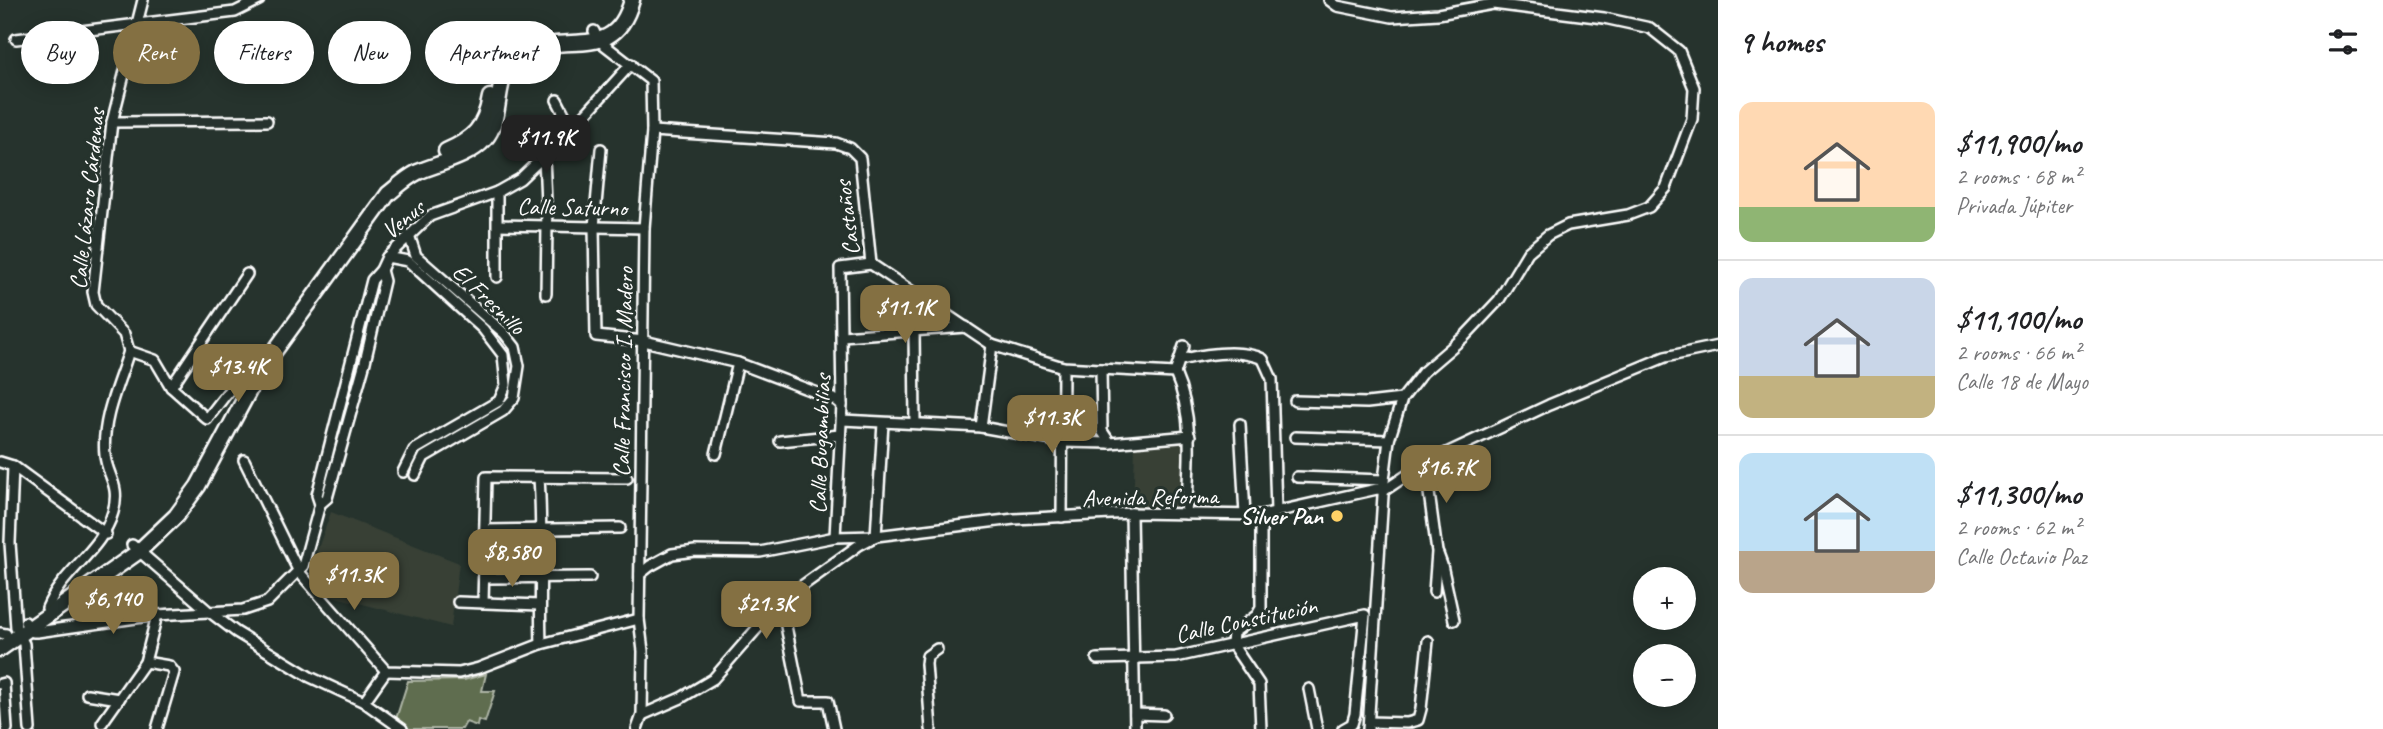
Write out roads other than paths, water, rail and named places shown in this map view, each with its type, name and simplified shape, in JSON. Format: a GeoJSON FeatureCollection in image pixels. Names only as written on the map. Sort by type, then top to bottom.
{"type":"FeatureCollection","features":[{"type":"Feature","properties":{"kind":"main road"},"geometry":{"type":"LineString","coordinates":[[14,631],[135,548],[176,516],[198,486],[258,374],[388,194],[410,177],[467,153],[484,140],[494,125],[498,92],[514,59],[527,51],[596,35],[617,18],[624,0]]}},
{"type":"Feature","properties":{"kind":"main road"},"geometry":{"type":"LineString","coordinates":[[0,649],[14,631],[135,548],[167,513],[191,482],[251,372],[314,280],[381,191],[397,175],[462,144],[475,134],[484,121],[498,71],[510,52],[526,42],[550,36],[610,37],[624,23],[632,0]]}},
{"type":"Feature","properties":{"kind":"street","name":"Calle Lázaro Cárdenas"},"geometry":{"type":"LineString","coordinates":[[137,21],[143,0]]}},
{"type":"Feature","properties":{"kind":"street"},"geometry":{"type":"LineString","coordinates":[[171,21],[235,12],[259,0]]}},
{"type":"Feature","properties":{"kind":"street"},"geometry":{"type":"LineString","coordinates":[[1329,0],[1337,6],[1392,17],[1466,10],[1493,4],[1604,18],[1650,28],[1679,51],[1694,88],[1692,119],[1666,188],[1648,207],[1628,215],[1568,225],[1548,235],[1528,252],[1499,300],[1465,336],[1423,372],[1402,400],[1389,440],[1384,485],[1369,726],[1418,720],[1422,709],[1428,640]]}},
{"type":"Feature","properties":{"kind":"street"},"geometry":{"type":"LineString","coordinates":[[1466,10],[1471,0]]}},
{"type":"Feature","properties":{"kind":"street"},"geometry":{"type":"LineString","coordinates":[[16,39],[113,28]]}},
{"type":"Feature","properties":{"kind":"street","name":"Calle Francisco I. Madero"},"geometry":{"type":"LineString","coordinates":[[596,35],[651,81],[652,131],[645,229],[639,619],[643,651],[642,715],[637,729]]}},
{"type":"Feature","properties":{"kind":"street","name":"Venus"},"geometry":{"type":"LineString","coordinates":[[299,572],[320,504],[327,498],[365,362],[384,281],[381,270],[387,257],[430,216],[497,192],[520,179],[572,129],[631,64]]}},
{"type":"Feature","properties":{"kind":"street","name":"Calle Lázaro Cárdenas"},"geometry":{"type":"LineString","coordinates":[[121,84],[112,122],[93,292],[96,305],[124,334],[129,351]]}},
{"type":"Feature","properties":{"kind":"street"},"geometry":{"type":"LineString","coordinates":[[556,100],[572,129]]}},
{"type":"Feature","properties":{"kind":"street"},"geometry":{"type":"LineString","coordinates":[[112,122],[267,121]]}},
{"type":"Feature","properties":{"kind":"street","name":"Castaños"},"geometry":{"type":"LineString","coordinates":[[652,131],[836,143],[850,148],[860,158],[871,264],[992,345],[1063,367],[1175,373]]}},
{"type":"Feature","properties":{"kind":"street"},"geometry":{"type":"LineString","coordinates":[[601,149],[594,227],[596,336],[644,341],[737,363],[836,400],[842,405]]}},
{"type":"Feature","properties":{"kind":"street"},"geometry":{"type":"LineString","coordinates":[[544,156],[546,294]]}},
{"type":"Feature","properties":{"kind":"street"},"geometry":{"type":"LineString","coordinates":[[497,192],[497,278]]}},
{"type":"Feature","properties":{"kind":"street","name":"Calle Saturno"},"geometry":{"type":"LineString","coordinates":[[498,225],[645,229]]}},
{"type":"Feature","properties":{"kind":"street"},"geometry":{"type":"LineString","coordinates":[[387,257],[411,258],[409,235]]}},
{"type":"Feature","properties":{"kind":"street","name":"El Fresnillo"},"geometry":{"type":"LineString","coordinates":[[411,258],[483,330],[503,355],[506,385],[502,394]]}},
{"type":"Feature","properties":{"kind":"street","name":"El Fresnillo"},"geometry":{"type":"LineString","coordinates":[[411,258],[515,346],[519,366],[514,398]]}},
{"type":"Feature","properties":{"kind":"street","name":"Calle Bugambilias"},"geometry":{"type":"LineString","coordinates":[[835,537],[842,420],[840,268],[871,264]]}},
{"type":"Feature","properties":{"kind":"street"},"geometry":{"type":"LineString","coordinates":[[171,387],[247,274]]}},
{"type":"Feature","properties":{"kind":"street"},"geometry":{"type":"LineString","coordinates":[[842,336],[965,327]]}},
{"type":"Feature","properties":{"kind":"street"},"geometry":{"type":"LineString","coordinates":[[914,330],[915,423]]}},
{"type":"Feature","properties":{"kind":"street"},"geometry":{"type":"LineString","coordinates":[[981,427],[992,345]]}},
{"type":"Feature","properties":{"kind":"street"},"geometry":{"type":"LineString","coordinates":[[1184,346],[1175,373],[1182,389],[1190,436],[1186,514]]}},
{"type":"Feature","properties":{"kind":"street","name":"Avenida Reforma"},"geometry":{"type":"LineString","coordinates":[[640,574],[672,554],[695,551],[760,552],[835,537],[876,536],[1014,519],[1131,513],[1261,515],[1276,512],[1377,489],[1424,463],[1549,405],[1665,357],[1718,346]]}},
{"type":"Feature","properties":{"kind":"street"},"geometry":{"type":"LineString","coordinates":[[47,608],[53,592],[106,534],[114,509],[116,484],[105,457],[106,422],[129,351],[155,360],[171,387],[207,419],[232,388],[251,372]]}},
{"type":"Feature","properties":{"kind":"street"},"geometry":{"type":"LineString","coordinates":[[1180,359],[1236,354],[1263,359],[1272,379],[1276,512]]}},
{"type":"Feature","properties":{"kind":"street"},"geometry":{"type":"LineString","coordinates":[[716,454],[737,363]]}},
{"type":"Feature","properties":{"kind":"street"},"geometry":{"type":"LineString","coordinates":[[1062,517],[1063,367]]}},
{"type":"Feature","properties":{"kind":"street"},"geometry":{"type":"LineString","coordinates":[[1101,369],[1102,431],[1110,443]]}},
{"type":"Feature","properties":{"kind":"street"},"geometry":{"type":"LineString","coordinates":[[403,472],[414,450],[499,401],[502,394],[514,398],[503,411],[424,457],[415,475]]}},
{"type":"Feature","properties":{"kind":"street"},"geometry":{"type":"LineString","coordinates":[[1295,401],[1402,400]]}},
{"type":"Feature","properties":{"kind":"street"},"geometry":{"type":"LineString","coordinates":[[842,420],[981,427],[1063,442],[1110,443],[1190,436]]}},
{"type":"Feature","properties":{"kind":"street"},"geometry":{"type":"LineString","coordinates":[[642,715],[681,698],[713,679],[781,601],[859,545],[876,536],[883,424]]}},
{"type":"Feature","properties":{"kind":"street"},"geometry":{"type":"LineString","coordinates":[[1240,424],[1245,515]]}},
{"type":"Feature","properties":{"kind":"street"},"geometry":{"type":"LineString","coordinates":[[780,442],[840,435]]}},
{"type":"Feature","properties":{"kind":"street"},"geometry":{"type":"LineString","coordinates":[[1295,437],[1389,440]]}},
{"type":"Feature","properties":{"kind":"street"},"geometry":{"type":"LineString","coordinates":[[244,460],[299,572],[386,671],[459,673],[541,644],[639,619]]}},
{"type":"Feature","properties":{"kind":"street"},"geometry":{"type":"LineString","coordinates":[[0,462],[13,466],[106,534]]}},
{"type":"Feature","properties":{"kind":"street"},"geometry":{"type":"LineString","coordinates":[[1424,463],[1437,552],[1434,592]]}},
{"type":"Feature","properties":{"kind":"street"},"geometry":{"type":"LineString","coordinates":[[13,466],[10,543],[14,631],[24,643],[30,729]]}},
{"type":"Feature","properties":{"kind":"street"},"geometry":{"type":"LineString","coordinates":[[483,603],[486,477],[627,478]]}},
{"type":"Feature","properties":{"kind":"street"},"geometry":{"type":"LineString","coordinates":[[1297,477],[1384,485]]}},
{"type":"Feature","properties":{"kind":"street"},"geometry":{"type":"LineString","coordinates":[[539,478],[542,528],[541,644]]}},
{"type":"Feature","properties":{"kind":"street"},"geometry":{"type":"LineString","coordinates":[[1336,479],[1337,498]]}},
{"type":"Feature","properties":{"kind":"street"},"geometry":{"type":"LineString","coordinates":[[1131,513],[1136,729]]}},
{"type":"Feature","properties":{"kind":"street"},"geometry":{"type":"LineString","coordinates":[[1261,515],[1261,607],[1257,615],[1233,633],[1232,644],[1259,684],[1261,729]]}},
{"type":"Feature","properties":{"kind":"street"},"geometry":{"type":"LineString","coordinates":[[486,530],[620,528]]}},
{"type":"Feature","properties":{"kind":"street"},"geometry":{"type":"LineString","coordinates":[[135,548],[236,632],[310,677],[364,702],[402,729]]}},
{"type":"Feature","properties":{"kind":"street"},"geometry":{"type":"LineString","coordinates":[[1437,552],[1454,620]]}},
{"type":"Feature","properties":{"kind":"street"},"geometry":{"type":"LineString","coordinates":[[14,631],[37,632],[157,614],[243,610],[267,602],[299,572]]}},
{"type":"Feature","properties":{"kind":"street"},"geometry":{"type":"LineString","coordinates":[[484,578],[590,577]]}},
{"type":"Feature","properties":{"kind":"street"},"geometry":{"type":"LineString","coordinates":[[781,601],[801,701],[828,701],[834,729]]}},
{"type":"Feature","properties":{"kind":"street"},"geometry":{"type":"LineString","coordinates":[[458,602],[540,605]]}},
{"type":"Feature","properties":{"kind":"street"},"geometry":{"type":"LineString","coordinates":[[102,723],[145,662],[157,614]]}},
{"type":"Feature","properties":{"kind":"street","name":"Calle Constitución"},"geometry":{"type":"LineString","coordinates":[[1097,659],[1176,657],[1365,615],[1359,665]]}},
{"type":"Feature","properties":{"kind":"street"},"geometry":{"type":"LineString","coordinates":[[931,729],[926,664],[927,656],[937,649]]}},
{"type":"Feature","properties":{"kind":"street"},"geometry":{"type":"LineString","coordinates":[[145,662],[169,666],[173,672],[157,729]]}},
{"type":"Feature","properties":{"kind":"street"},"geometry":{"type":"LineString","coordinates":[[1343,729],[1352,724],[1355,714],[1359,665],[1374,666]]}},
{"type":"Feature","properties":{"kind":"street"},"geometry":{"type":"LineString","coordinates":[[364,702],[386,671]]}},
{"type":"Feature","properties":{"kind":"street"},"geometry":{"type":"LineString","coordinates":[[0,684],[4,683],[4,724]]}},
{"type":"Feature","properties":{"kind":"street"},"geometry":{"type":"LineString","coordinates":[[1309,689],[1317,729]]}},
{"type":"Feature","properties":{"kind":"street"},"geometry":{"type":"LineString","coordinates":[[88,694],[119,699]]}},
{"type":"Feature","properties":{"kind":"street"},"geometry":{"type":"LineString","coordinates":[[1135,714],[1164,715]]}},
{"type":"Feature","properties":{"kind":"place","name":"Silver Pan"},"geometry":{"type":"Point","coordinates":[1337,516]}}]}
